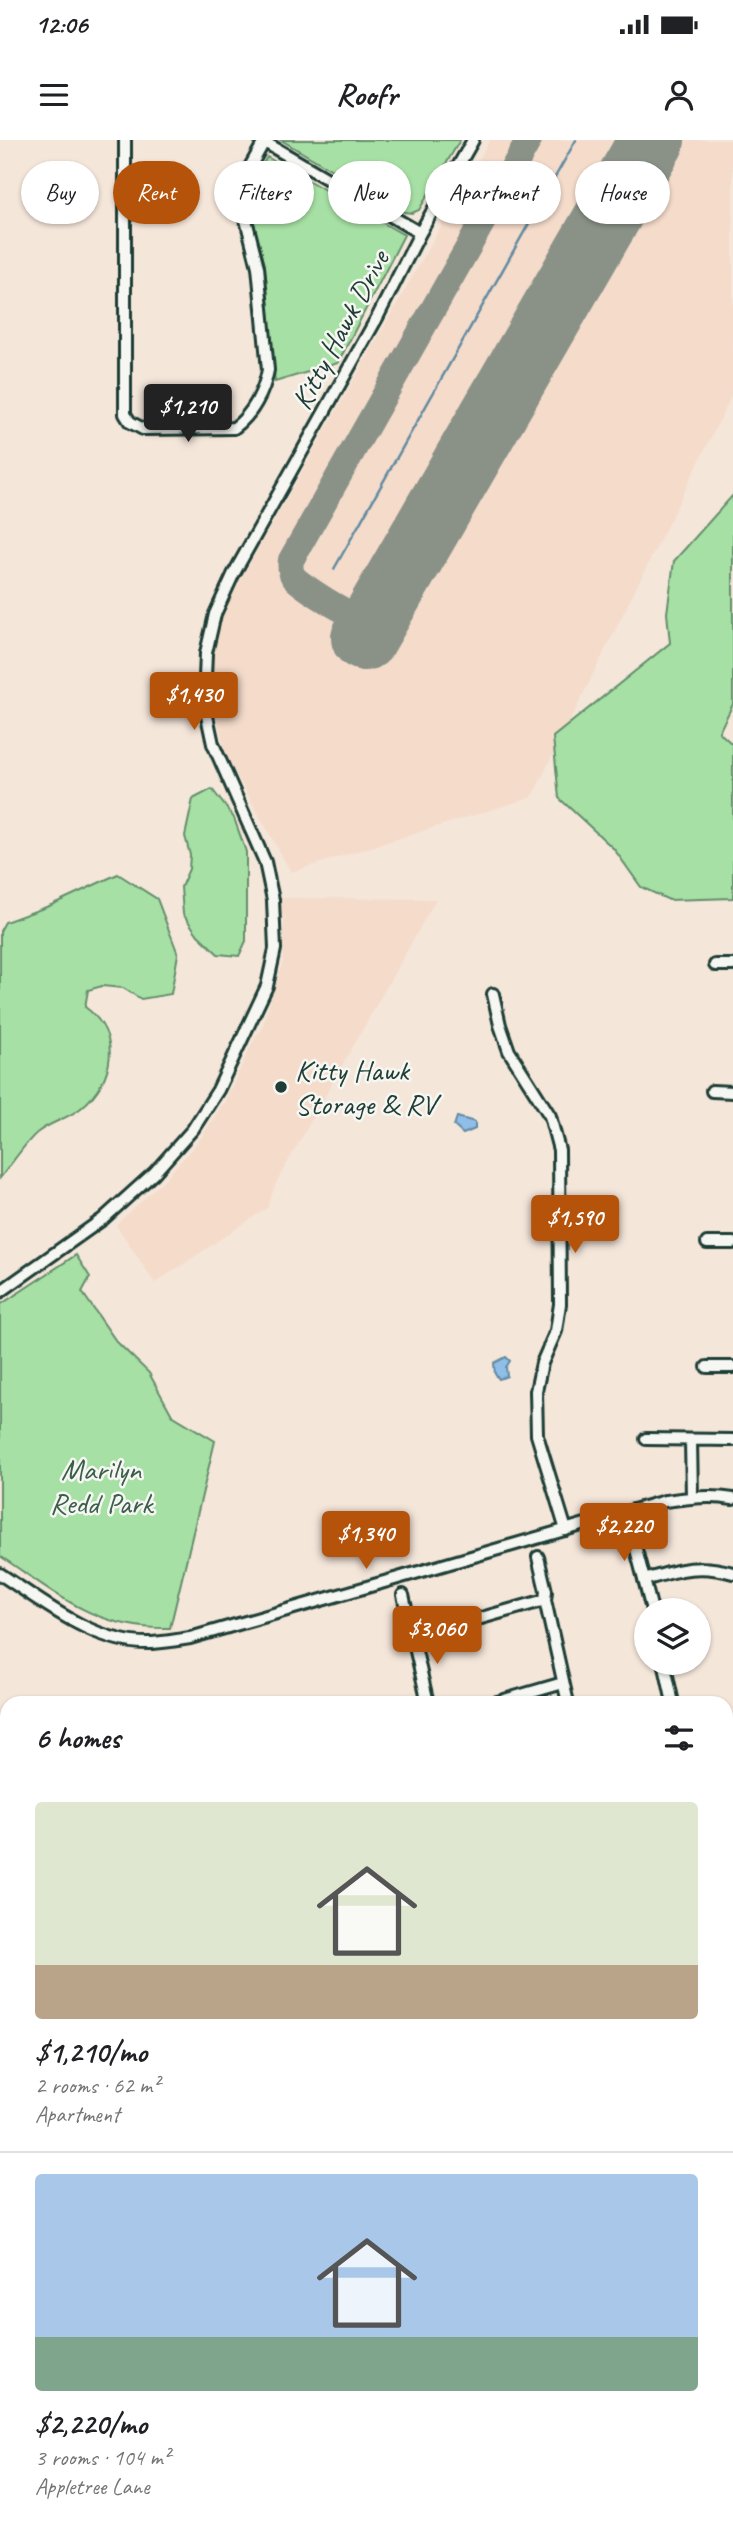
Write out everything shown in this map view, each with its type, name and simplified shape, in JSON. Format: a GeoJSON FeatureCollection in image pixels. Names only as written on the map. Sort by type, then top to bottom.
{"type":"FeatureCollection","features":[{"type":"Feature","properties":{"kind":"street"},"geometry":{"type":"LineString","coordinates":[[125,140],[125,414],[130,422],[143,429],[234,428],[245,421],[265,386],[268,370],[258,267],[240,196],[242,181],[262,141],[419,233]]}},
{"type":"Feature","properties":{"kind":"street","name":"Kitty Hawk Drive"},"geometry":{"type":"LineString","coordinates":[[0,1292],[103,1219],[154,1173],[193,1129],[218,1090],[267,986],[275,949],[274,900],[265,862],[213,744],[205,702],[209,640],[215,614],[233,575],[378,316],[419,233],[473,140]]}},
{"type":"Feature","properties":{"kind":"street"},"geometry":{"type":"LineString","coordinates":[[715,965],[733,965]]}},
{"type":"Feature","properties":{"kind":"street"},"geometry":{"type":"LineString","coordinates":[[493,994],[509,1051],[550,1116],[559,1150],[560,1304],[556,1331],[542,1363],[536,1391],[537,1435],[566,1530]]}},
{"type":"Feature","properties":{"kind":"street"},"geometry":{"type":"LineString","coordinates":[[712,1091],[733,1092]]}},
{"type":"Feature","properties":{"kind":"street"},"geometry":{"type":"LineString","coordinates":[[707,1243],[733,1243]]}},
{"type":"Feature","properties":{"kind":"street"},"geometry":{"type":"LineString","coordinates":[[707,1367],[733,1367]]}},
{"type":"Feature","properties":{"kind":"street"},"geometry":{"type":"LineString","coordinates":[[646,1439],[733,1440]]}},
{"type":"Feature","properties":{"kind":"street"},"geometry":{"type":"LineString","coordinates":[[691,1440],[692,1497]]}},
{"type":"Feature","properties":{"kind":"street"},"geometry":{"type":"LineString","coordinates":[[0,1574],[71,1621],[109,1636],[150,1643],[190,1638],[665,1501],[718,1496],[733,1499]]}},
{"type":"Feature","properties":{"kind":"street"},"geometry":{"type":"LineString","coordinates":[[633,1538],[649,1598]]}},
{"type":"Feature","properties":{"kind":"street"},"geometry":{"type":"LineString","coordinates":[[538,1556],[566,1696]]}},
{"type":"Feature","properties":{"kind":"street"},"geometry":{"type":"LineString","coordinates":[[645,1580],[683,1569],[712,1567],[733,1573]]}},
{"type":"Feature","properties":{"kind":"street"},"geometry":{"type":"LineString","coordinates":[[402,1595],[427,1696]]}},
{"type":"Feature","properties":{"kind":"street"},"geometry":{"type":"LineString","coordinates":[[414,1637],[545,1601]]}},
{"type":"Feature","properties":{"kind":"street"},"geometry":{"type":"LineString","coordinates":[[667,1675],[671,1696]]}},
{"type":"Feature","properties":{"kind":"street"},"geometry":{"type":"LineString","coordinates":[[518,1696],[563,1683]]}},
{"type":"Feature","properties":{"kind":"shaded area"},"geometry":{"type":"Polygon","coordinates":[[[490,140],[733,140],[733,393],[532,797],[291,872],[226,756],[212,695],[211,665],[218,625],[233,593],[442,224],[561,224],[561,161],[478,161],[490,140]]]}},
{"type":"Feature","properties":{"kind":"shaded area","name":"Kitty Hawk Storage & RV"},"geometry":{"type":"Polygon","coordinates":[[[280,898],[436,899],[276,1183],[267,1208],[155,1283],[116,1225],[165,1179],[201,1138],[225,1101],[256,1036],[261,1031],[283,961],[284,922],[280,898]]]}},
{"type":"Feature","properties":{"kind":"green space"},"geometry":{"type":"Polygon","coordinates":[[[281,140],[460,140],[448,161],[425,161],[425,200],[419,210],[412,213],[411,161],[328,161],[328,168],[281,140]]]}},
{"type":"Feature","properties":{"kind":"green space"},"geometry":{"type":"Polygon","coordinates":[[[314,184],[328,192],[328,224],[385,224],[404,235],[338,363],[275,382],[265,266],[254,224],[314,224],[314,184]]]}},
{"type":"Feature","properties":{"kind":"green space"},"geometry":{"type":"Polygon","coordinates":[[[733,495],[733,704],[719,732],[733,745],[733,898],[669,900],[641,887],[614,849],[559,798],[553,737],[670,643],[667,613],[674,561],[733,495]]]}},
{"type":"Feature","properties":{"kind":"green space"},"geometry":{"type":"Polygon","coordinates":[[[212,789],[234,818],[246,852],[246,941],[239,956],[218,954],[198,935],[183,914],[181,887],[189,869],[190,855],[185,836],[193,799],[212,789]]]}},
{"type":"Feature","properties":{"kind":"green space"},"geometry":{"type":"Polygon","coordinates":[[[118,874],[157,899],[178,954],[171,994],[141,999],[123,988],[102,986],[88,990],[85,1007],[105,1030],[109,1043],[110,1057],[101,1084],[81,1108],[34,1136],[0,1178],[0,931],[5,922],[49,906],[118,874]]]}},
{"type":"Feature","properties":{"kind":"green space","name":"Marilyn Redd Park"},"geometry":{"type":"Polygon","coordinates":[[[76,1255],[90,1277],[82,1292],[116,1341],[149,1373],[172,1415],[215,1441],[170,1628],[144,1627],[99,1616],[60,1596],[0,1556],[0,1305],[76,1255]]]}},
{"type":"Feature","properties":{"kind":"water"},"geometry":{"type":"Polygon","coordinates":[[[457,1117],[475,1122],[475,1129],[463,1134],[454,1126],[457,1117]]]}},
{"type":"Feature","properties":{"kind":"water"},"geometry":{"type":"Polygon","coordinates":[[[506,1357],[510,1361],[506,1367],[507,1376],[499,1379],[495,1374],[494,1363],[506,1357]]]}},
{"type":"Feature","properties":{"kind":"waterway"},"geometry":{"type":"LineString","coordinates":[[334,569],[576,140]]}},
{"type":"Feature","properties":{"kind":"taxiway"},"geometry":{"type":"LineString","coordinates":[[381,608],[373,616],[366,618],[357,617],[338,607],[297,580],[291,572],[291,560],[529,140]]}},
{"type":"Feature","properties":{"kind":"runway"},"geometry":{"type":"LineString","coordinates":[[364,638],[652,140]]}},
{"type":"Feature","properties":{"kind":"place","name":"Kitty Hawk Storage & RV"},"geometry":{"type":"Point","coordinates":[281,1087]}}]}
